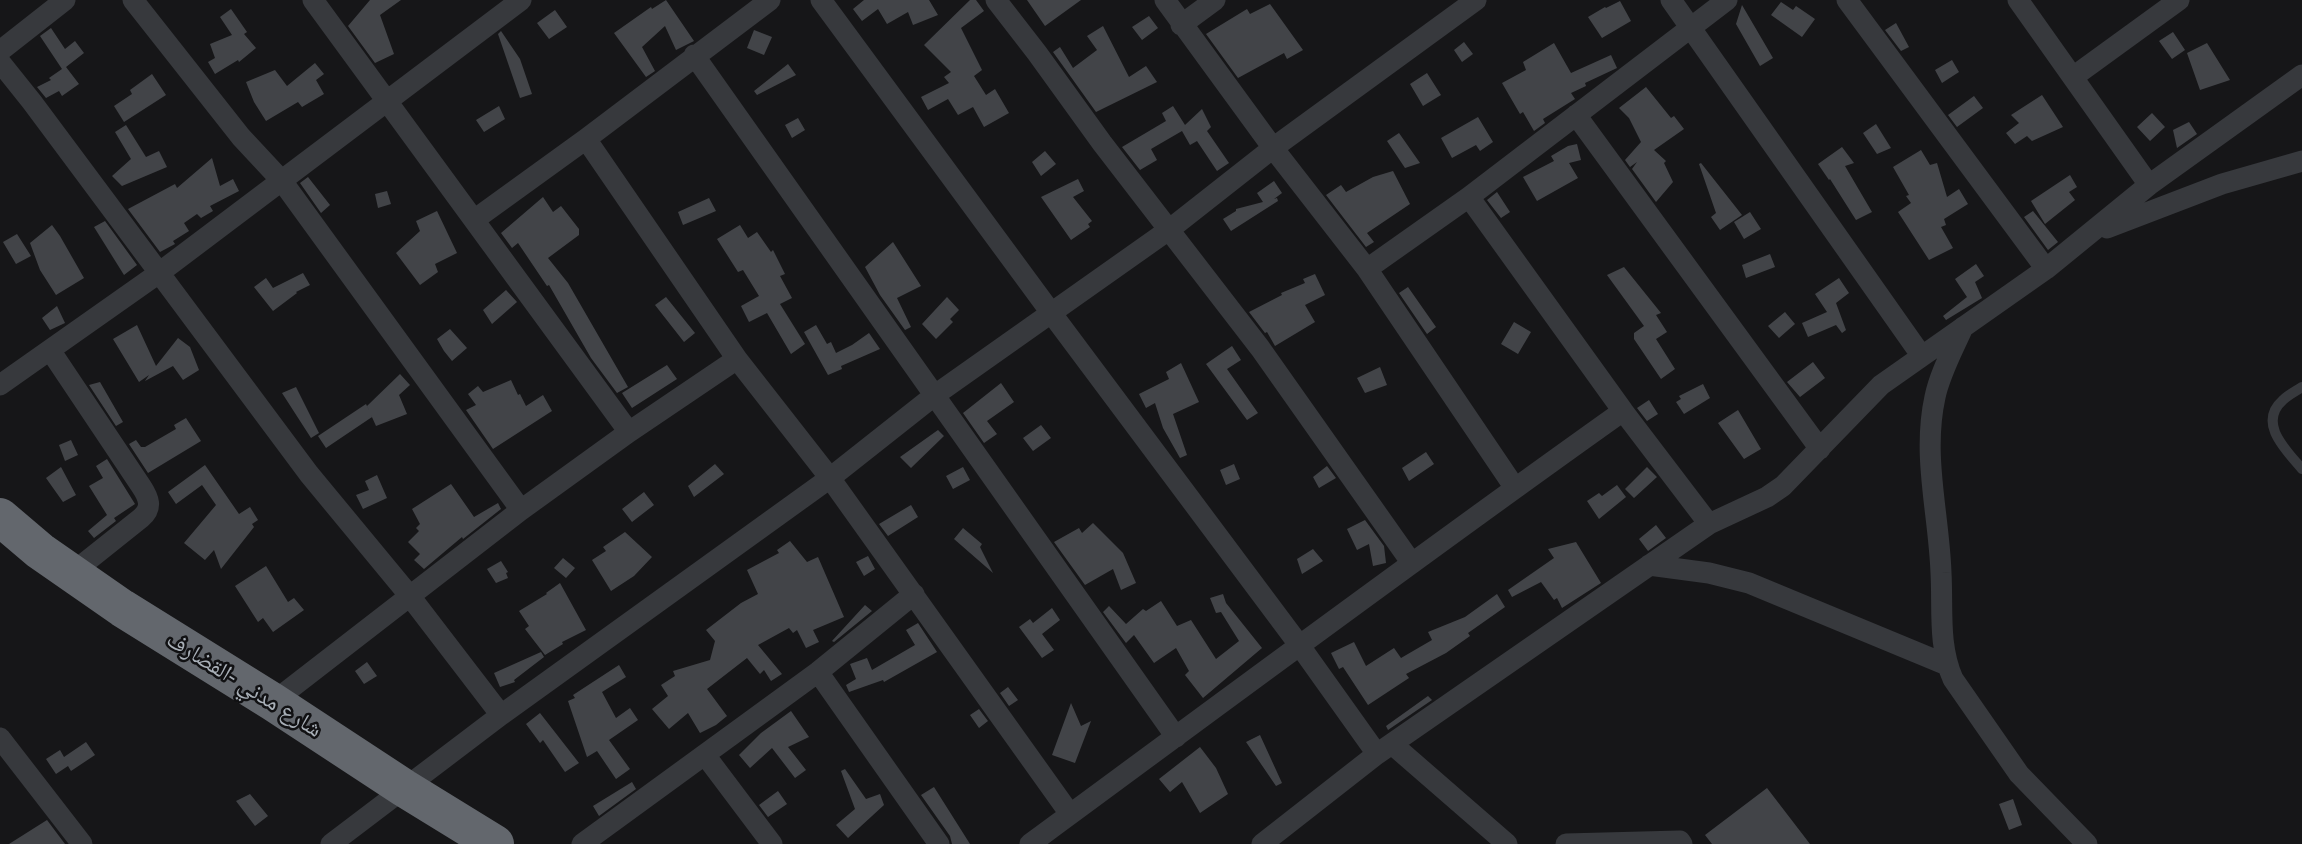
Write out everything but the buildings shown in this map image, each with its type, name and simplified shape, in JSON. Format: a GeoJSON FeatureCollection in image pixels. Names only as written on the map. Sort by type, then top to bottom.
{"type":"FeatureCollection","features":[{"type":"Feature","properties":{"kind":"highway","name":"شارع مدني -القضارف"},"geometry":{"type":"LineString","coordinates":[[5,531],[489,842]]}},
{"type":"Feature","properties":{"kind":"street"},"geometry":{"type":"LineString","coordinates":[[0,51],[65,0]]}},
{"type":"Feature","properties":{"kind":"street"},"geometry":{"type":"LineString","coordinates":[[133,0],[240,137],[282,180],[522,510]]}},
{"type":"Feature","properties":{"kind":"street"},"geometry":{"type":"LineString","coordinates":[[313,0],[629,432]]}},
{"type":"Feature","properties":{"kind":"street"},"geometry":{"type":"LineString","coordinates":[[0,385],[159,273],[521,0]]}},
{"type":"Feature","properties":{"kind":"street"},"geometry":{"type":"LineString","coordinates":[[474,220],[770,0]]}},
{"type":"Feature","properties":{"kind":"street"},"geometry":{"type":"LineString","coordinates":[[821,0],[1300,646],[1384,749],[1507,844]]}},
{"type":"Feature","properties":{"kind":"street"},"geometry":{"type":"LineString","coordinates":[[996,0],[1102,144],[1170,229],[1292,392],[1411,562]]}},
{"type":"Feature","properties":{"kind":"street"},"geometry":{"type":"LineString","coordinates":[[1164,0],[1367,270],[1515,488]]}},
{"type":"Feature","properties":{"kind":"street"},"geometry":{"type":"LineString","coordinates":[[1181,25],[1215,0]]}},
{"type":"Feature","properties":{"kind":"street"},"geometry":{"type":"LineString","coordinates":[[331,844],[501,715],[830,478],[935,395],[1170,229],[1273,148],[1476,0]]}},
{"type":"Feature","properties":{"kind":"street"},"geometry":{"type":"LineString","coordinates":[[1671,0],[1921,355]]}},
{"type":"Feature","properties":{"kind":"street"},"geometry":{"type":"LineString","coordinates":[[1367,270],[1469,197],[1727,0]]}},
{"type":"Feature","properties":{"kind":"street"},"geometry":{"type":"LineString","coordinates":[[1847,0],[2046,270]]}},
{"type":"Feature","properties":{"kind":"street"},"geometry":{"type":"LineString","coordinates":[[2018,0],[2149,186]]}},
{"type":"Feature","properties":{"kind":"street"},"geometry":{"type":"LineString","coordinates":[[2073,77],[2175,1]]}},
{"type":"Feature","properties":{"kind":"street"},"geometry":{"type":"LineString","coordinates":[[694,55],[1176,737]]}},
{"type":"Feature","properties":{"kind":"street"},"geometry":{"type":"LineString","coordinates":[[0,62],[309,474],[409,595],[501,715]]}},
{"type":"Feature","properties":{"kind":"street"},"geometry":{"type":"LineString","coordinates":[[1262,844],[1384,749],[1649,565],[1709,524],[1775,492],[1871,393],[1921,355],[2046,270],[2149,186],[2302,75]]}},
{"type":"Feature","properties":{"kind":"street"},"geometry":{"type":"LineString","coordinates":[[1576,116],[1819,449]]}},
{"type":"Feature","properties":{"kind":"street"},"geometry":{"type":"LineString","coordinates":[[586,139],[737,359],[830,478],[915,594],[1070,814]]}},
{"type":"Feature","properties":{"kind":"street"},"geometry":{"type":"LineString","coordinates":[[2089,234],[2222,184],[2302,161]]}},
{"type":"Feature","properties":{"kind":"street"},"geometry":{"type":"LineString","coordinates":[[1469,197],[1623,411],[1709,524]]}},
{"type":"Feature","properties":{"kind":"street"},"geometry":{"type":"LineString","coordinates":[[1964,325],[1941,377],[1930,427],[1930,469],[1941,569],[1947,665],[1953,679],[2019,774],[2087,844]]}},
{"type":"Feature","properties":{"kind":"street"},"geometry":{"type":"LineString","coordinates":[[50,350],[141,486],[149,505],[148,511],[141,518],[72,573]]}},
{"type":"Feature","properties":{"kind":"street"},"geometry":{"type":"LineString","coordinates":[[273,702],[522,510],[629,432],[737,359]]}},
{"type":"Feature","properties":{"kind":"street"},"geometry":{"type":"LineString","coordinates":[[1030,844],[1411,562],[1623,411]]}},
{"type":"Feature","properties":{"kind":"street"},"geometry":{"type":"LineString","coordinates":[[1649,565],[1709,573],[1749,583],[1947,665]]}},
{"type":"Feature","properties":{"kind":"street"},"geometry":{"type":"LineString","coordinates":[[582,844],[818,672],[915,594]]}},
{"type":"Feature","properties":{"kind":"street"},"geometry":{"type":"LineString","coordinates":[[818,672],[939,844]]}},
{"type":"Feature","properties":{"kind":"street"},"geometry":{"type":"LineString","coordinates":[[0,738],[82,844]]}},
{"type":"Feature","properties":{"kind":"street"},"geometry":{"type":"LineString","coordinates":[[705,755],[772,844]]}},
{"type":"Feature","properties":{"kind":"street"},"geometry":{"type":"LineString","coordinates":[[1566,844],[1680,841],[1682,844]]}},
{"type":"Feature","properties":{"kind":"lane"},"geometry":{"type":"LineString","coordinates":[[2302,387],[2281,401],[2273,415],[2273,429],[2279,442],[2302,469]]}}]}
